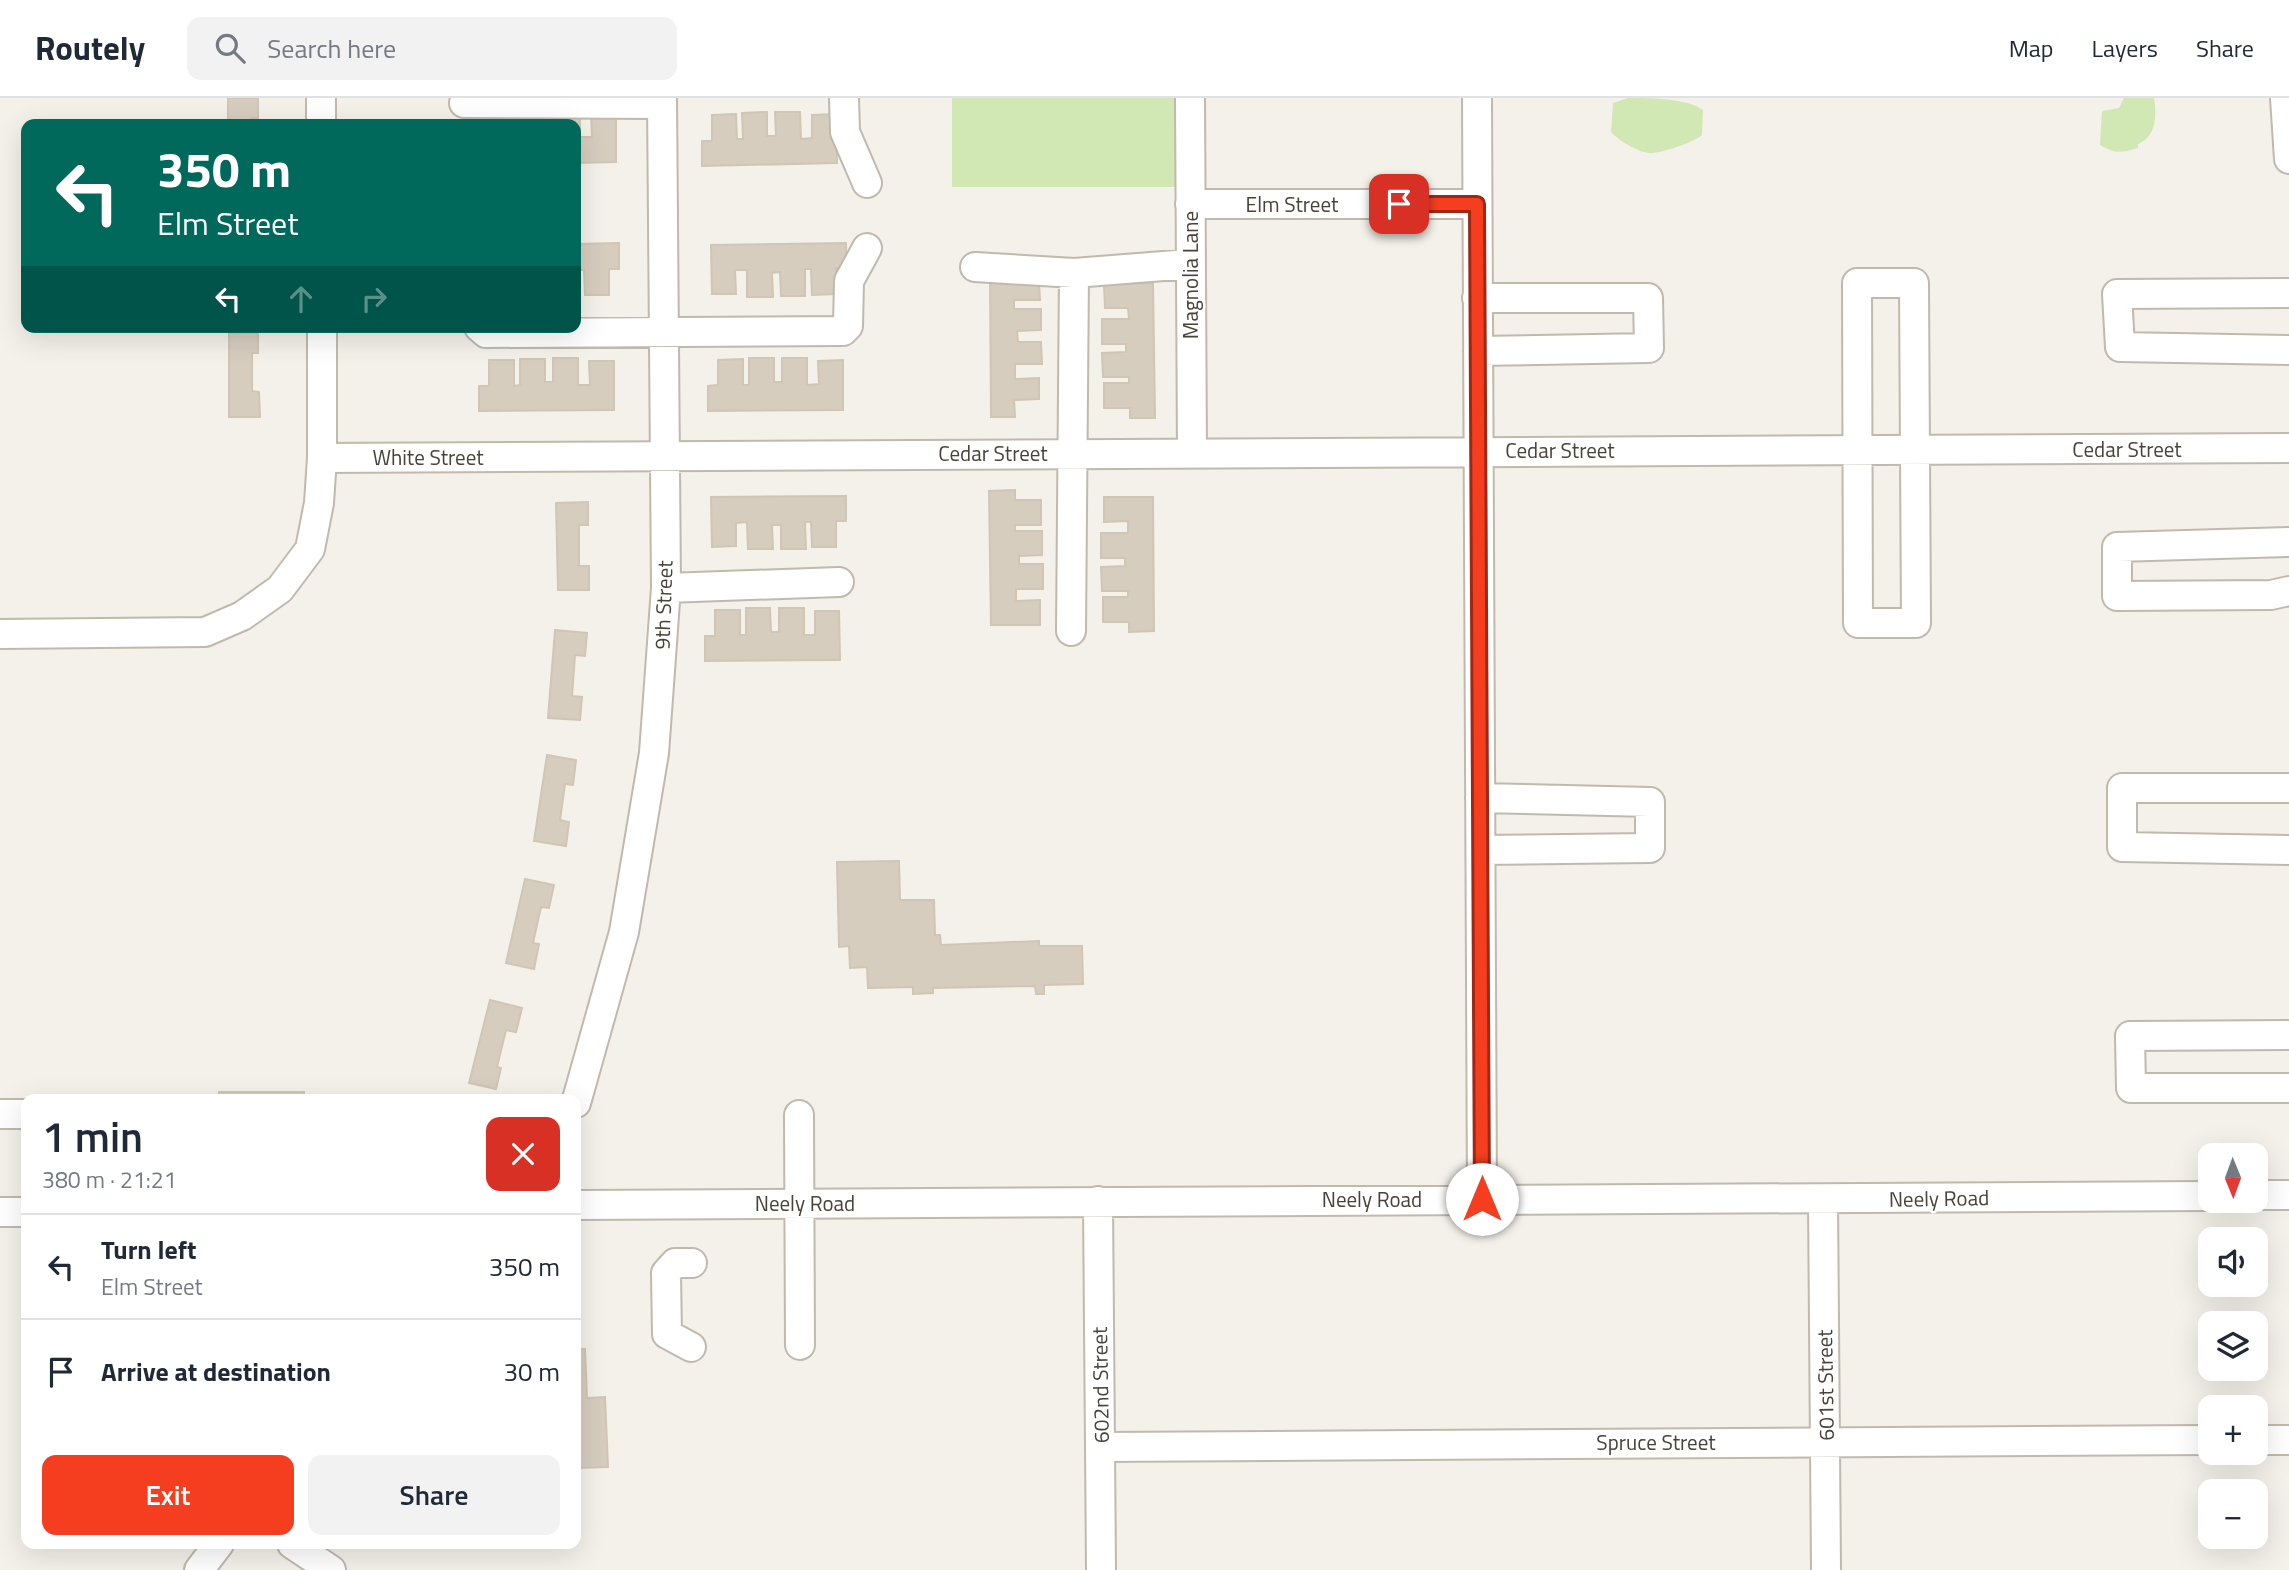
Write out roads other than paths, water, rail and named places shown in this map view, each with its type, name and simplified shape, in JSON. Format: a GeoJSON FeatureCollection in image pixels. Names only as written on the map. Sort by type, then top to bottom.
{"type":"FeatureCollection","features":[{"type":"Feature","properties":{"kind":"street"},"geometry":{"type":"LineString","coordinates":[[321,98],[321,119]]}},
{"type":"Feature","properties":{"kind":"street"},"geometry":{"type":"LineString","coordinates":[[844,98],[845,132],[867,183]]}},
{"type":"Feature","properties":{"kind":"street","name":"Magnolia Lane"},"geometry":{"type":"LineString","coordinates":[[1190,98],[1192,452]]}},
{"type":"Feature","properties":{"kind":"street"},"geometry":{"type":"LineString","coordinates":[[1477,98],[1482,1199]]}},
{"type":"Feature","properties":{"kind":"street"},"geometry":{"type":"LineString","coordinates":[[2285,98],[2289,159]]}},
{"type":"Feature","properties":{"kind":"street"},"geometry":{"type":"LineString","coordinates":[[464,103],[662,101]]}},
{"type":"Feature","properties":{"kind":"street","name":"9th Street"},"geometry":{"type":"LineString","coordinates":[[579,1094],[624,932],[654,753],[666,588],[662,101]]}},
{"type":"Feature","properties":{"kind":"street","name":"Elm Street"},"geometry":{"type":"LineString","coordinates":[[1190,204],[1477,204]]}},
{"type":"Feature","properties":{"kind":"street"},"geometry":{"type":"LineString","coordinates":[[581,331],[843,331],[848,326],[849,281],[867,248]]}},
{"type":"Feature","properties":{"kind":"street"},"geometry":{"type":"LineString","coordinates":[[975,267],[1074,273],[1189,264]]}},
{"type":"Feature","properties":{"kind":"street"},"geometry":{"type":"LineString","coordinates":[[1071,631],[1074,273]]}},
{"type":"Feature","properties":{"kind":"street"},"geometry":{"type":"LineString","coordinates":[[1857,283],[1914,283],[1915,449],[1916,623],[1857,623],[1857,283]]}},
{"type":"Feature","properties":{"kind":"street"},"geometry":{"type":"LineString","coordinates":[[2289,293],[2117,294],[2120,347],[2289,350]]}},
{"type":"Feature","properties":{"kind":"street"},"geometry":{"type":"LineString","coordinates":[[1477,298],[1647,298],[1649,348],[1478,351]]}},
{"type":"Feature","properties":{"kind":"street"},"geometry":{"type":"LineString","coordinates":[[0,634],[205,632],[242,616],[281,589],[310,549],[319,503],[322,458],[321,333]]}},
{"type":"Feature","properties":{"kind":"street","name":"Cedar Street"},"geometry":{"type":"LineString","coordinates":[[664,455],[2289,448]]}},
{"type":"Feature","properties":{"kind":"street","name":"White Street"},"geometry":{"type":"LineString","coordinates":[[322,458],[664,455]]}},
{"type":"Feature","properties":{"kind":"street"},"geometry":{"type":"LineString","coordinates":[[2289,542],[2117,547],[2117,596],[2271,595],[2289,591]]}},
{"type":"Feature","properties":{"kind":"street"},"geometry":{"type":"LineString","coordinates":[[666,588],[839,582]]}},
{"type":"Feature","properties":{"kind":"street"},"geometry":{"type":"LineString","coordinates":[[2289,788],[2122,789],[2122,847],[2289,850]]}},
{"type":"Feature","properties":{"kind":"street"},"geometry":{"type":"LineString","coordinates":[[1480,798],[1650,802],[1650,848],[1481,850]]}},
{"type":"Feature","properties":{"kind":"street"},"geometry":{"type":"LineString","coordinates":[[2289,1035],[2130,1036],[2131,1088],[2289,1088]]}},
{"type":"Feature","properties":{"kind":"street"},"geometry":{"type":"LineString","coordinates":[[0,1114],[21,1114]]}},
{"type":"Feature","properties":{"kind":"street"},"geometry":{"type":"LineString","coordinates":[[799,1115],[800,1345]]}},
{"type":"Feature","properties":{"kind":"street"},"geometry":{"type":"LineString","coordinates":[[2268,1195],[2289,1195]]}},
{"type":"Feature","properties":{"kind":"street","name":"Neely Road"},"geometry":{"type":"LineString","coordinates":[[581,1205],[2198,1196]]}},
{"type":"Feature","properties":{"kind":"street","name":"601st Street"},"geometry":{"type":"LineString","coordinates":[[1823,1200],[1826,1570]]}},
{"type":"Feature","properties":{"kind":"street","name":"602nd Street"},"geometry":{"type":"LineString","coordinates":[[1098,1201],[1101,1570]]}},
{"type":"Feature","properties":{"kind":"street"},"geometry":{"type":"LineString","coordinates":[[0,1212],[21,1212]]}},
{"type":"Feature","properties":{"kind":"street"},"geometry":{"type":"LineString","coordinates":[[691,1347],[667,1334],[666,1273],[675,1263],[692,1263]]}},
{"type":"Feature","properties":{"kind":"street","name":"Spruce Street"},"geometry":{"type":"LineString","coordinates":[[1101,1447],[2198,1440]]}},
{"type":"Feature","properties":{"kind":"street"},"geometry":{"type":"LineString","coordinates":[[2268,1440],[2289,1440]]}},
{"type":"Feature","properties":{"kind":"street"},"geometry":{"type":"LineString","coordinates":[[199,1570],[215,1549]]}},
{"type":"Feature","properties":{"kind":"street"},"geometry":{"type":"LineString","coordinates":[[300,1549],[331,1570]]}}]}
